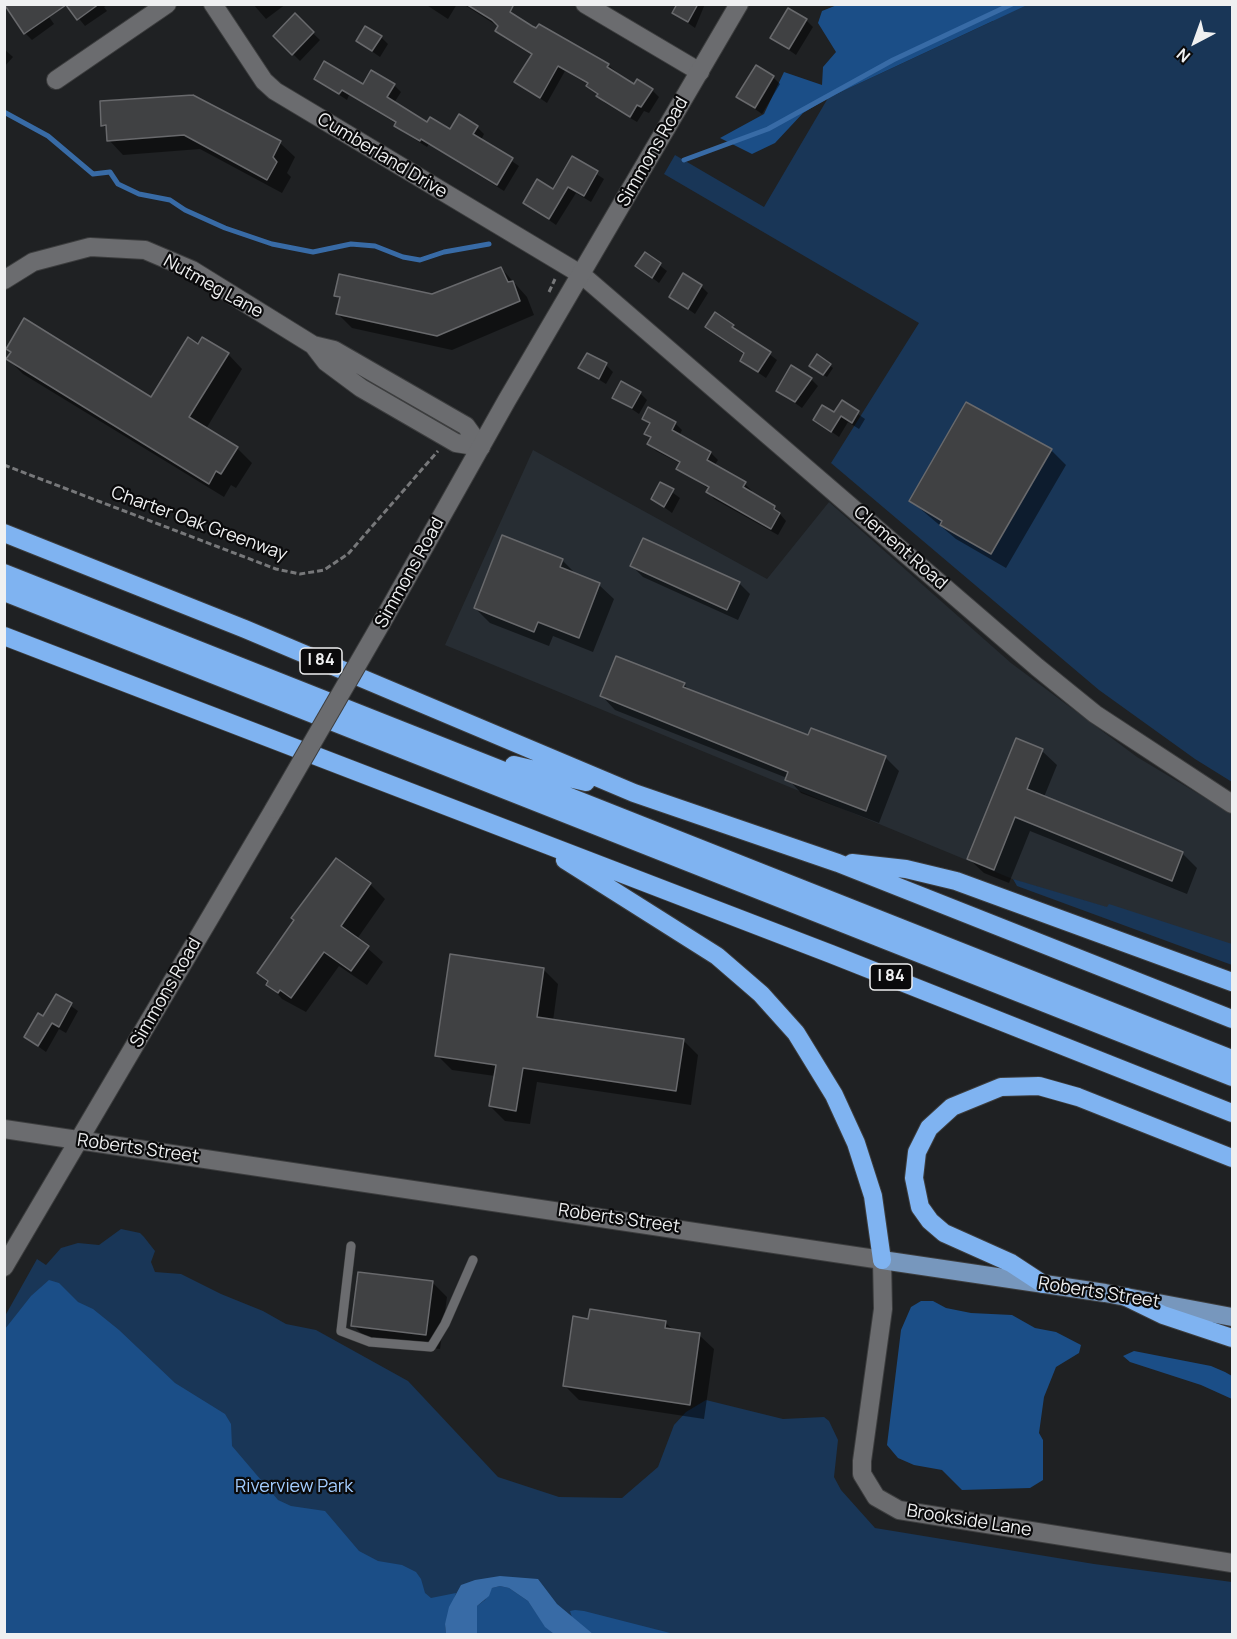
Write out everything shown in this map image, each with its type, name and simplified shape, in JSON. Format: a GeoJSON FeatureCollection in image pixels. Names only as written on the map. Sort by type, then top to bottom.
{"type":"FeatureCollection","features":[{"type":"Feature","properties":{"kind":"highway","name":"I 84"},"geometry":{"type":"LineString","coordinates":[[4,533],[245,629],[634,793],[838,863],[1233,1018]]}},
{"type":"Feature","properties":{"kind":"highway"},"geometry":{"type":"LineString","coordinates":[[4,573],[1233,1059]]}},
{"type":"Feature","properties":{"kind":"highway"},"geometry":{"type":"LineString","coordinates":[[4,592],[1233,1077]]}},
{"type":"Feature","properties":{"kind":"highway","name":"I 84"},"geometry":{"type":"LineString","coordinates":[[4,636],[1233,1113]]}},
{"type":"Feature","properties":{"kind":"highway"},"geometry":{"type":"LineString","coordinates":[[472,759],[510,764],[634,793]]}},
{"type":"Feature","properties":{"kind":"highway"},"geometry":{"type":"LineString","coordinates":[[547,846],[591,878],[675,927],[717,956],[752,985],[785,1019],[824,1077],[856,1143],[873,1196],[882,1260]]}},
{"type":"Feature","properties":{"kind":"highway"},"geometry":{"type":"LineString","coordinates":[[838,863],[896,867],[956,881],[1233,982]]}},
{"type":"Feature","properties":{"kind":"highway"},"geometry":{"type":"LineString","coordinates":[[1043,1284],[1011,1263],[944,1233],[930,1221],[920,1207],[914,1178],[917,1152],[929,1128],[952,1107],[1001,1087],[1039,1086],[1078,1097],[1233,1158]]}},
{"type":"Feature","properties":{"kind":"highway"},"geometry":{"type":"LineString","coordinates":[[1126,1297],[1163,1315],[1233,1338]]}},
{"type":"Feature","properties":{"kind":"main road","name":"Roberts Street"},"geometry":{"type":"LineString","coordinates":[[882,1260],[1126,1297],[1233,1317]]}},
{"type":"Feature","properties":{"kind":"street"},"geometry":{"type":"LineString","coordinates":[[56,80],[167,4]]}},
{"type":"Feature","properties":{"kind":"street","name":"Cumberland Drive"},"geometry":{"type":"LineString","coordinates":[[213,4],[264,81],[275,91],[582,274]]}},
{"type":"Feature","properties":{"kind":"street"},"geometry":{"type":"LineString","coordinates":[[585,4],[700,72]]}},
{"type":"Feature","properties":{"kind":"street","name":"Simmons Road"},"geometry":{"type":"LineString","coordinates":[[4,1267],[274,809],[481,447],[739,4]]}},
{"type":"Feature","properties":{"kind":"street","name":"Nutmeg Lane"},"geometry":{"type":"LineString","coordinates":[[4,280],[33,262],[90,247],[145,250],[192,270],[313,345],[334,350],[343,365],[466,426],[481,447]]}},
{"type":"Feature","properties":{"kind":"street","name":"Clement Road"},"geometry":{"type":"LineString","coordinates":[[582,274],[1037,667],[1095,714],[1233,804]]}},
{"type":"Feature","properties":{"kind":"street","name":"Roberts Street"},"geometry":{"type":"LineString","coordinates":[[4,1129],[796,1245],[882,1260]]}},
{"type":"Feature","properties":{"kind":"street","name":"Brookside Lane"},"geometry":{"type":"LineString","coordinates":[[882,1260],[883,1309],[862,1461],[862,1474],[876,1497],[899,1510],[1233,1563]]}},
{"type":"Feature","properties":{"kind":"lane"},"geometry":{"type":"LineString","coordinates":[[351,1246],[341,1331],[370,1342],[431,1347],[445,1324],[473,1260]]}},
{"type":"Feature","properties":{"kind":"path","name":"Charter Oak Greenway"},"geometry":{"type":"LineString","coordinates":[[4,465],[276,569],[309,573],[332,566],[348,554],[424,464],[445,444]]}},
{"type":"Feature","properties":{"kind":"shaded area"},"geometry":{"type":"Polygon","coordinates":[[[837,5],[1027,5],[828,98],[803,113],[775,143],[752,154],[720,138],[764,114],[784,72],[822,85],[823,67],[836,52],[818,23],[822,11],[837,5]]]}},
{"type":"Feature","properties":{"kind":"shaded area"},"geometry":{"type":"Polygon","coordinates":[[[533,450],[767,579],[829,502],[1011,663],[1137,757],[1232,814],[1232,945],[1015,880],[445,645],[533,450]]]}},
{"type":"Feature","properties":{"kind":"shaded area"},"geometry":{"type":"Polygon","coordinates":[[[49,1280],[59,1283],[78,1302],[93,1309],[119,1330],[175,1383],[225,1414],[231,1424],[232,1446],[278,1500],[291,1506],[325,1511],[359,1551],[378,1561],[402,1565],[416,1572],[421,1579],[425,1593],[431,1598],[456,1593],[445,1625],[446,1634],[5,1634],[5,1329],[31,1296],[49,1280]]]}},
{"type":"Feature","properties":{"kind":"shaded area"},"geometry":{"type":"Polygon","coordinates":[[[921,1301],[933,1301],[946,1308],[971,1313],[1012,1315],[1035,1328],[1056,1332],[1081,1345],[1079,1353],[1056,1367],[1044,1397],[1039,1433],[1043,1440],[1043,1480],[1030,1488],[962,1490],[942,1470],[914,1465],[898,1458],[887,1445],[901,1330],[911,1307],[921,1301]]]}},
{"type":"Feature","properties":{"kind":"shaded area"},"geometry":{"type":"Polygon","coordinates":[[[1134,1351],[1211,1366],[1225,1372],[1232,1376],[1232,1399],[1201,1385],[1130,1362],[1123,1356],[1134,1351]]]}},
{"type":"Feature","properties":{"kind":"shaded area"},"geometry":{"type":"Polygon","coordinates":[[[500,1576],[538,1579],[557,1604],[593,1634],[554,1634],[545,1627],[528,1601],[509,1588],[500,1586],[492,1588],[489,1596],[477,1606],[477,1634],[446,1634],[445,1624],[449,1607],[461,1585],[500,1576]]]}},
{"type":"Feature","properties":{"kind":"shaded area"},"geometry":{"type":"Polygon","coordinates":[[[500,1586],[509,1588],[528,1601],[545,1626],[554,1634],[477,1634],[477,1606],[485,1600],[492,1588],[500,1586]]]}},
{"type":"Feature","properties":{"kind":"shaded area"},"geometry":{"type":"Polygon","coordinates":[[[575,1610],[674,1634],[593,1634],[573,1620],[570,1611],[575,1610]]]}},
{"type":"Feature","properties":{"kind":"green space"},"geometry":{"type":"Polygon","coordinates":[[[966,5],[1232,5],[1232,782],[1195,759],[1099,690],[831,463],[919,323],[664,174],[675,155],[764,207],[828,98],[993,21],[966,5]]]}},
{"type":"Feature","properties":{"kind":"green space"},"geometry":{"type":"Polygon","coordinates":[[[1013,879],[1107,907],[1109,904],[1232,944],[1232,965],[1017,886],[1013,879]]]}},
{"type":"Feature","properties":{"kind":"green space","name":"Riverview Park"},"geometry":{"type":"Polygon","coordinates":[[[121,1229],[140,1233],[144,1237],[155,1251],[151,1262],[155,1272],[181,1274],[263,1311],[286,1324],[316,1330],[408,1381],[498,1477],[559,1497],[622,1498],[658,1467],[674,1425],[686,1412],[706,1400],[783,1419],[824,1417],[829,1421],[838,1440],[834,1477],[841,1490],[875,1528],[1094,1564],[1232,1582],[1232,1634],[5,1634],[5,1316],[37,1259],[46,1265],[61,1248],[78,1243],[99,1245],[121,1229]]]}},
{"type":"Feature","properties":{"kind":"building"},"geometry":{"type":"Polygon","coordinates":[[[4,4],[99,4],[77,20],[66,5],[24,34],[4,4]]]}},
{"type":"Feature","properties":{"kind":"building"},"geometry":{"type":"Polygon","coordinates":[[[466,4],[514,4],[510,12],[532,26],[536,28],[539,24],[609,64],[607,67],[634,84],[637,79],[653,89],[641,107],[637,105],[630,117],[596,96],[598,94],[586,86],[588,83],[558,66],[540,98],[514,82],[532,54],[495,31],[498,26],[492,20],[466,4]]]}},
{"type":"Feature","properties":{"kind":"building"},"geometry":{"type":"Polygon","coordinates":[[[677,4],[698,4],[688,22],[672,13],[677,4]]]}},
{"type":"Feature","properties":{"kind":"building"},"geometry":{"type":"Polygon","coordinates":[[[788,8],[807,19],[789,49],[770,38],[788,8]]]}},
{"type":"Feature","properties":{"kind":"building"},"geometry":{"type":"Polygon","coordinates":[[[295,13],[314,32],[292,55],[273,36],[295,13]]]}},
{"type":"Feature","properties":{"kind":"building"},"geometry":{"type":"Polygon","coordinates":[[[365,26],[382,36],[372,51],[356,41],[365,26]]]}},
{"type":"Feature","properties":{"kind":"building"},"geometry":{"type":"Polygon","coordinates":[[[324,61],[363,84],[371,70],[395,84],[387,97],[427,122],[430,117],[450,129],[459,114],[478,126],[473,134],[513,158],[497,185],[421,139],[420,141],[394,126],[396,122],[342,90],[339,94],[314,79],[324,61]]]}},
{"type":"Feature","properties":{"kind":"building"},"geometry":{"type":"Polygon","coordinates":[[[756,65],[774,76],[755,108],[736,97],[756,65]]]}},
{"type":"Feature","properties":{"kind":"building"},"geometry":{"type":"Polygon","coordinates":[[[193,95],[281,141],[273,157],[277,162],[267,180],[184,135],[107,141],[106,125],[101,126],[100,101],[193,95]]]}},
{"type":"Feature","properties":{"kind":"building"},"geometry":{"type":"Polygon","coordinates":[[[572,156],[598,171],[584,196],[568,187],[549,219],[523,203],[537,179],[553,189],[572,156]]]}},
{"type":"Feature","properties":{"kind":"building"},"geometry":{"type":"Polygon","coordinates":[[[645,252],[661,263],[652,278],[635,266],[645,252]]]}},
{"type":"Feature","properties":{"kind":"building"},"geometry":{"type":"Polygon","coordinates":[[[501,267],[508,282],[513,281],[520,301],[437,336],[336,314],[340,297],[334,296],[339,274],[432,294],[501,267]]]}},
{"type":"Feature","properties":{"kind":"building"},"geometry":{"type":"Polygon","coordinates":[[[683,273],[702,285],[688,309],[669,297],[683,273]]]}},
{"type":"Feature","properties":{"kind":"building"},"geometry":{"type":"Polygon","coordinates":[[[715,312],[734,325],[732,327],[771,352],[758,372],[740,361],[744,353],[705,327],[715,312]]]}},
{"type":"Feature","properties":{"kind":"building"},"geometry":{"type":"Polygon","coordinates":[[[24,318],[151,397],[188,337],[198,344],[202,337],[229,353],[189,417],[238,447],[221,474],[216,471],[209,484],[6,359],[11,352],[6,349],[24,318]]]}},
{"type":"Feature","properties":{"kind":"building"},"geometry":{"type":"Polygon","coordinates":[[[587,353],[607,363],[599,379],[578,368],[587,353]]]}},
{"type":"Feature","properties":{"kind":"building"},"geometry":{"type":"Polygon","coordinates":[[[817,354],[831,364],[823,375],[809,366],[817,354]]]}},
{"type":"Feature","properties":{"kind":"building"},"geometry":{"type":"Polygon","coordinates":[[[791,365],[812,378],[795,402],[776,391],[791,365]]]}},
{"type":"Feature","properties":{"kind":"building"},"geometry":{"type":"Polygon","coordinates":[[[621,381],[641,392],[632,408],[612,398],[621,381]]]}},
{"type":"Feature","properties":{"kind":"building"},"geometry":{"type":"Polygon","coordinates":[[[842,400],[859,411],[852,423],[841,416],[831,432],[813,420],[822,405],[834,412],[842,400]]]}},
{"type":"Feature","properties":{"kind":"building"},"geometry":{"type":"Polygon","coordinates":[[[966,402],[1052,449],[991,554],[940,525],[942,521],[909,501],[966,402]]]}},
{"type":"Feature","properties":{"kind":"building"},"geometry":{"type":"Polygon","coordinates":[[[648,407],[676,422],[672,430],[711,452],[707,460],[746,482],[743,487],[775,506],[774,509],[780,513],[771,529],[706,492],[709,487],[676,469],[680,462],[647,444],[651,437],[644,434],[650,423],[642,419],[648,407]]]}},
{"type":"Feature","properties":{"kind":"building"},"geometry":{"type":"Polygon","coordinates":[[[660,482],[674,489],[664,507],[651,499],[660,482]]]}},
{"type":"Feature","properties":{"kind":"building"},"geometry":{"type":"Polygon","coordinates":[[[502,535],[563,559],[560,567],[600,583],[579,638],[538,622],[534,632],[474,608],[502,535]]]}},
{"type":"Feature","properties":{"kind":"building"},"geometry":{"type":"Polygon","coordinates":[[[643,538],[740,582],[727,610],[630,566],[643,538]]]}},
{"type":"Feature","properties":{"kind":"building"},"geometry":{"type":"Polygon","coordinates":[[[616,656],[685,683],[683,687],[808,735],[811,728],[886,756],[866,811],[785,780],[788,772],[600,696],[616,656]]]}},
{"type":"Feature","properties":{"kind":"building"},"geometry":{"type":"Polygon","coordinates":[[[1016,738],[1043,749],[1027,789],[1183,852],[1172,881],[1015,817],[994,870],[967,859],[1016,738]]]}},
{"type":"Feature","properties":{"kind":"building"},"geometry":{"type":"Polygon","coordinates":[[[336,858],[371,883],[341,926],[369,946],[351,971],[324,952],[291,998],[280,990],[278,993],[266,985],[268,981],[257,973],[294,920],[291,918],[336,858]]]}},
{"type":"Feature","properties":{"kind":"building"},"geometry":{"type":"Polygon","coordinates":[[[450,954],[544,968],[537,1017],[684,1039],[676,1091],[523,1068],[516,1111],[489,1106],[496,1065],[435,1056],[450,954]]]}},
{"type":"Feature","properties":{"kind":"building"},"geometry":{"type":"Polygon","coordinates":[[[56,994],[72,1003],[59,1027],[52,1023],[38,1046],[24,1037],[38,1013],[43,1016],[56,994]]]}},
{"type":"Feature","properties":{"kind":"building"},"geometry":{"type":"Polygon","coordinates":[[[358,1272],[433,1281],[426,1335],[351,1326],[358,1272]]]}},
{"type":"Feature","properties":{"kind":"building"},"geometry":{"type":"Polygon","coordinates":[[[590,1309],[666,1321],[665,1328],[700,1333],[690,1405],[563,1386],[573,1316],[588,1319],[590,1309]]]}},
{"type":"Feature","properties":{"kind":"waterway"},"geometry":{"type":"LineString","coordinates":[[684,160],[768,129],[893,60],[1012,4]]}},
{"type":"Feature","properties":{"kind":"waterway"},"geometry":{"type":"LineString","coordinates":[[4,112],[48,136],[93,174],[110,172],[118,184],[139,194],[170,200],[185,210],[225,228],[272,244],[313,252],[351,244],[375,246],[403,257],[420,260],[444,252],[489,244]]}}]}
